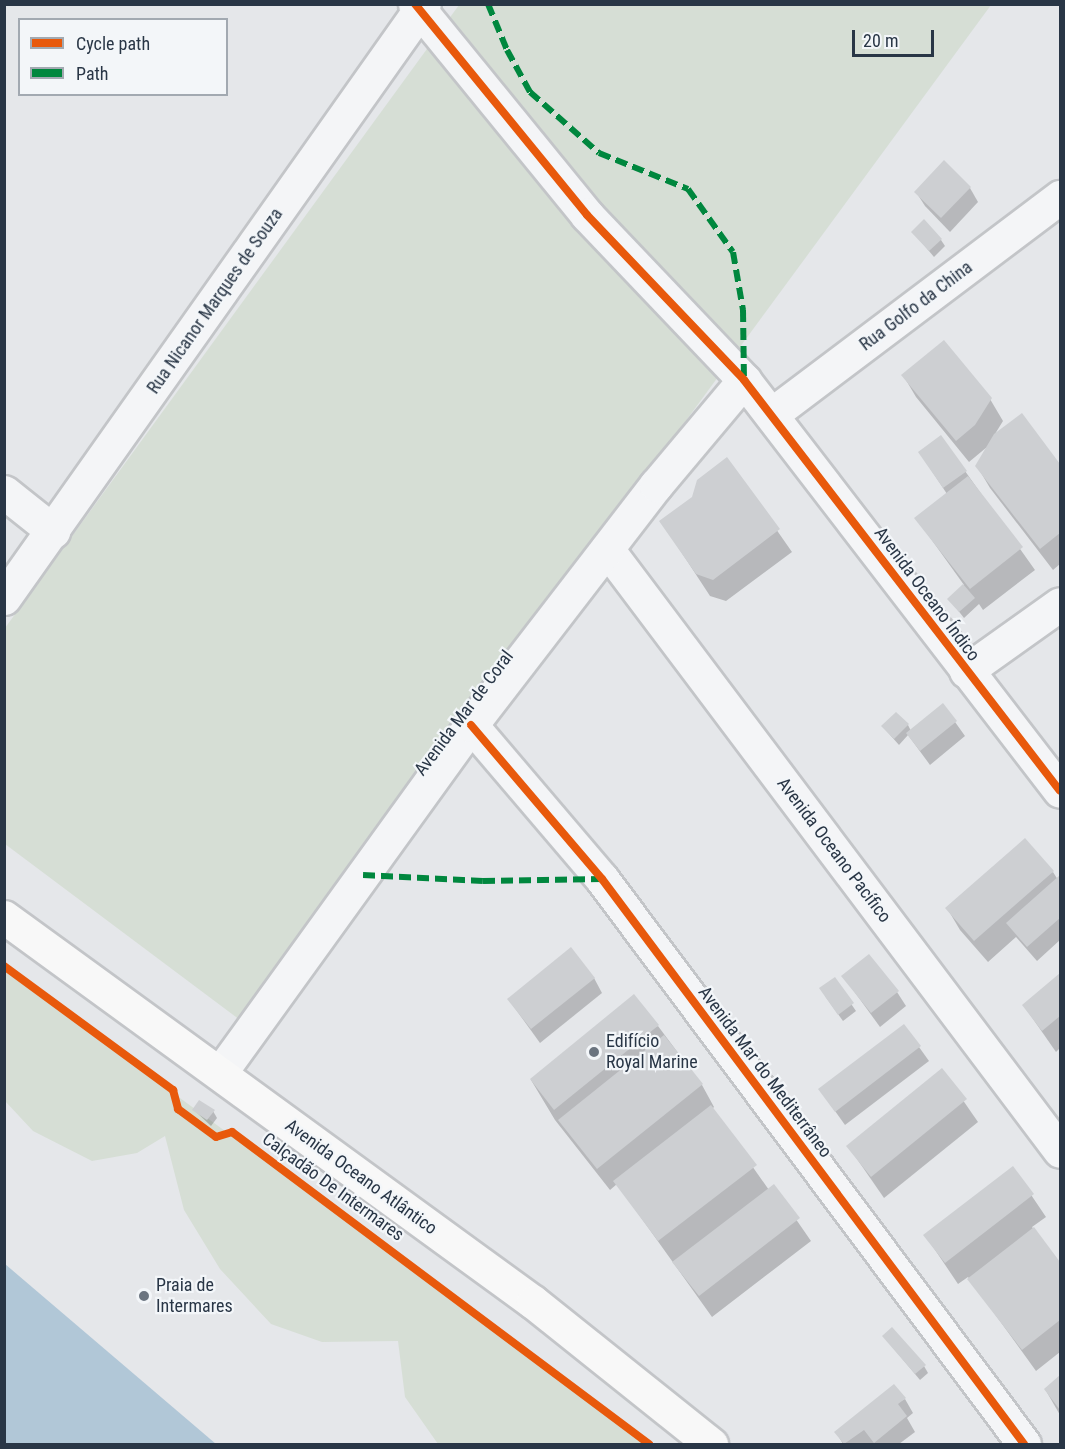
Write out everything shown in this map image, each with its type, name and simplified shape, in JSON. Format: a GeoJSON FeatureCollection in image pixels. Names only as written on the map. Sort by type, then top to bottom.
{"type":"FeatureCollection","features":[{"type":"Feature","properties":{"kind":"main road","name":"Avenida Oceano Atlântico"},"geometry":{"type":"LineString","coordinates":[[4,917],[533,1302],[711,1444]]}},
{"type":"Feature","properties":{"kind":"street","name":"Avenida Oceano Índico"},"geometry":{"type":"LineString","coordinates":[[420,6],[587,215],[744,380],[772,414],[966,671],[1060,791]]}},
{"type":"Feature","properties":{"kind":"street","name":"Rua Nicanor Marques de Souza"},"geometry":{"type":"LineString","coordinates":[[4,598],[420,6]]}},
{"type":"Feature","properties":{"kind":"street","name":"Rua Golfo da China"},"geometry":{"type":"LineString","coordinates":[[772,414],[1060,197]]}},
{"type":"Feature","properties":{"kind":"street","name":"Avenida Mar de Coral"},"geometry":{"type":"LineString","coordinates":[[219,1073],[471,725],[607,549],[744,380]]}},
{"type":"Feature","properties":{"kind":"street"},"geometry":{"type":"LineString","coordinates":[[4,492],[53,531]]}},
{"type":"Feature","properties":{"kind":"street","name":"Avenida Oceano Pacífico"},"geometry":{"type":"LineString","coordinates":[[607,549],[1060,1151]]}},
{"type":"Feature","properties":{"kind":"street"},"geometry":{"type":"LineString","coordinates":[[966,671],[1060,604]]}},
{"type":"Feature","properties":{"kind":"street","name":"Avenida Mar do Mediterrâneo"},"geometry":{"type":"LineString","coordinates":[[471,725],[602,879],[1024,1444]]}},
{"type":"Feature","properties":{"kind":"shaded area"},"geometry":{"type":"Polygon","coordinates":[[[459,5],[991,5],[244,1023],[5,844],[5,628],[459,5]]]}},
{"type":"Feature","properties":{"kind":"shaded area"},"geometry":{"type":"Polygon","coordinates":[[[4,969],[652,1444],[438,1444],[405,1397],[398,1341],[322,1342],[271,1324],[220,1269],[184,1210],[165,1136],[137,1153],[92,1161],[33,1131],[5,1101],[4,969]]]}},
{"type":"Feature","properties":{"kind":"water"},"geometry":{"type":"Polygon","coordinates":[[[5,1264],[216,1444],[5,1444],[5,1264]]]}},
{"type":"Feature","properties":{"kind":"building"},"geometry":{"type":"Polygon","coordinates":[[[944,160],[971,187],[941,218],[914,192],[944,160]]]}},
{"type":"Feature","properties":{"kind":"building"},"geometry":{"type":"Polygon","coordinates":[[[924,219],[942,239],[929,251],[911,232],[924,219]]]}},
{"type":"Feature","properties":{"kind":"building"},"geometry":{"type":"Polygon","coordinates":[[[944,340],[992,398],[975,425],[956,441],[901,375],[944,340]]]}},
{"type":"Feature","properties":{"kind":"building"},"geometry":{"type":"Polygon","coordinates":[[[1022,413],[1060,464],[1060,533],[1040,549],[975,466],[994,434],[1022,413]]]}},
{"type":"Feature","properties":{"kind":"building"},"geometry":{"type":"Polygon","coordinates":[[[941,435],[967,471],[943,488],[918,452],[941,435]]]}},
{"type":"Feature","properties":{"kind":"building"},"geometry":{"type":"Polygon","coordinates":[[[727,457],[780,529],[713,580],[696,574],[659,521],[692,497],[697,480],[727,457]]]}},
{"type":"Feature","properties":{"kind":"building"},"geometry":{"type":"Polygon","coordinates":[[[968,476],[1023,547],[970,589],[914,518],[968,476]]]}},
{"type":"Feature","properties":{"kind":"building"},"geometry":{"type":"Polygon","coordinates":[[[963,584],[975,598],[959,612],[947,599],[963,584]]]}},
{"type":"Feature","properties":{"kind":"building"},"geometry":{"type":"Polygon","coordinates":[[[943,703],[957,721],[920,751],[906,733],[943,703]]]}},
{"type":"Feature","properties":{"kind":"building"},"geometry":{"type":"Polygon","coordinates":[[[896,712],[909,724],[894,739],[881,726],[896,712]]]}},
{"type":"Feature","properties":{"kind":"building"},"geometry":{"type":"Polygon","coordinates":[[[1025,838],[1054,871],[974,941],[945,908],[1025,838]]]}},
{"type":"Feature","properties":{"kind":"building"},"geometry":{"type":"Polygon","coordinates":[[[1060,875],[1060,918],[1027,947],[1006,923],[1060,875]]]}},
{"type":"Feature","properties":{"kind":"building"},"geometry":{"type":"Polygon","coordinates":[[[571,947],[595,978],[531,1029],[507,999],[571,947]]]}},
{"type":"Feature","properties":{"kind":"building"},"geometry":{"type":"Polygon","coordinates":[[[869,954],[899,991],[871,1013],[841,976],[869,954]]]}},
{"type":"Feature","properties":{"kind":"building"},"geometry":{"type":"Polygon","coordinates":[[[1060,973],[1060,1016],[1042,1031],[1022,1005],[1060,973]]]}},
{"type":"Feature","properties":{"kind":"building"},"geometry":{"type":"Polygon","coordinates":[[[835,977],[854,1003],[838,1015],[819,988],[835,977]]]}},
{"type":"Feature","properties":{"kind":"building","name":"Edifício Royal Marine"},"geometry":{"type":"Polygon","coordinates":[[[634,994],[659,1025],[554,1110],[530,1079],[634,994]]]}},
{"type":"Feature","properties":{"kind":"building"},"geometry":{"type":"Polygon","coordinates":[[[904,1024],[921,1046],[835,1112],[818,1089],[904,1024]]]}},
{"type":"Feature","properties":{"kind":"building"},"geometry":{"type":"Polygon","coordinates":[[[664,1035],[703,1084],[597,1169],[558,1120],[664,1035]]]}},
{"type":"Feature","properties":{"kind":"building"},"geometry":{"type":"Polygon","coordinates":[[[942,1068],[967,1099],[871,1177],[846,1146],[942,1068]]]}},
{"type":"Feature","properties":{"kind":"building"},"geometry":{"type":"Polygon","coordinates":[[[199,1100],[215,1110],[207,1120],[192,1110],[199,1100]]]}},
{"type":"Feature","properties":{"kind":"building"},"geometry":{"type":"Polygon","coordinates":[[[711,1105],[757,1165],[658,1241],[613,1181],[711,1105]]]}},
{"type":"Feature","properties":{"kind":"building"},"geometry":{"type":"Polygon","coordinates":[[[1013,1166],[1034,1194],[945,1263],[923,1235],[1013,1166]]]}},
{"type":"Feature","properties":{"kind":"building"},"geometry":{"type":"Polygon","coordinates":[[[774,1184],[800,1218],[699,1296],[672,1262],[774,1184]]]}},
{"type":"Feature","properties":{"kind":"building"},"geometry":{"type":"Polygon","coordinates":[[[1034,1227],[1060,1262],[1060,1320],[1022,1350],[967,1279],[1034,1227]]]}},
{"type":"Feature","properties":{"kind":"building"},"geometry":{"type":"Polygon","coordinates":[[[892,1327],[926,1365],[915,1374],[882,1336],[892,1327]]]}},
{"type":"Feature","properties":{"kind":"building"},"geometry":{"type":"Polygon","coordinates":[[[1060,1375],[1060,1410],[1044,1389],[1060,1375]]]}},
{"type":"Feature","properties":{"kind":"building"},"geometry":{"type":"Polygon","coordinates":[[[894,1384],[906,1398],[898,1404],[907,1416],[874,1443],[864,1430],[844,1444],[834,1432],[894,1384]]]}},
{"type":"Feature","properties":{"kind":"marked path"},"geometry":{"type":"LineString","coordinates":[[488,4],[507,50],[530,92],[599,153],[688,189],[733,252],[743,310],[744,380]]}},
{"type":"Feature","properties":{"kind":"marked path"},"geometry":{"type":"LineString","coordinates":[[363,875],[483,881],[602,879]]}},
{"type":"Feature","properties":{"kind":"cycle path"},"geometry":{"type":"LineString","coordinates":[[415,4],[587,215],[744,380],[1060,791]]}},
{"type":"Feature","properties":{"kind":"cycle path"},"geometry":{"type":"LineString","coordinates":[[471,725],[602,879],[1024,1444]]}},
{"type":"Feature","properties":{"kind":"cycle path","name":"Calçadão De Intermares"},"geometry":{"type":"LineString","coordinates":[[4,966],[173,1090],[178,1109],[216,1137],[232,1132],[649,1444]]}},
{"type":"Feature","properties":{"kind":"place","name":"Edifício Royal Marine"},"geometry":{"type":"Point","coordinates":[594,1052]}},
{"type":"Feature","properties":{"kind":"place","name":"Praia de Intermares"},"geometry":{"type":"Point","coordinates":[144,1296]}}]}
